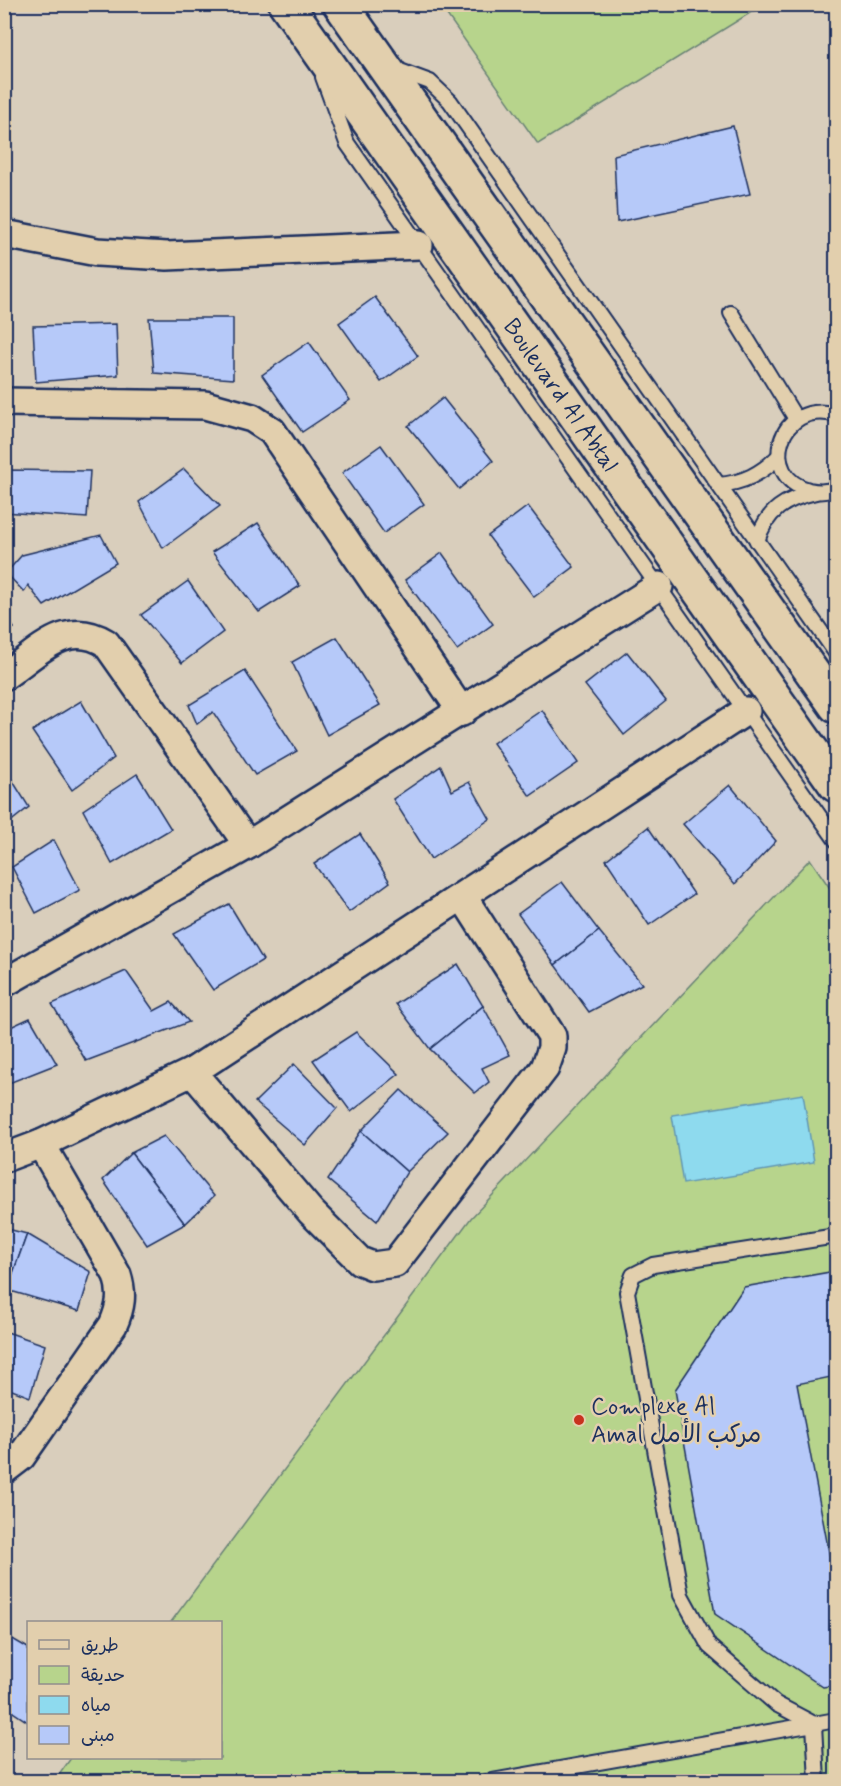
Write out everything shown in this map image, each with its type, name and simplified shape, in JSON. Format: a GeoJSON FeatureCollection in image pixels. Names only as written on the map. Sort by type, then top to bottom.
{"type":"FeatureCollection","features":[{"type":"Feature","properties":{"kind":"main road","name":"Boulevard Al Abtal"},"geometry":{"type":"LineString","coordinates":[[286,4],[837,785]]}},
{"type":"Feature","properties":{"kind":"main road","name":"Boulevard Al Abtal"},"geometry":{"type":"LineString","coordinates":[[340,4],[837,706]]}},
{"type":"Feature","properties":{"kind":"street"},"geometry":{"type":"LineString","coordinates":[[4,234],[97,252],[167,256],[236,255],[419,245]]}},
{"type":"Feature","properties":{"kind":"street"},"geometry":{"type":"LineString","coordinates":[[4,402],[205,405],[252,418],[272,431],[462,712]]}},
{"type":"Feature","properties":{"kind":"street"},"geometry":{"type":"LineString","coordinates":[[4,983],[248,845],[659,586]]}},
{"type":"Feature","properties":{"kind":"street"},"geometry":{"type":"LineString","coordinates":[[4,676],[62,636],[78,632],[91,634],[106,643],[248,845]]}},
{"type":"Feature","properties":{"kind":"street"},"geometry":{"type":"LineString","coordinates":[[4,1158],[41,1144],[192,1072],[746,711]]}},
{"type":"Feature","properties":{"kind":"street"},"geometry":{"type":"LineString","coordinates":[[192,1072],[311,1212],[360,1261],[373,1266],[395,1263],[546,1068],[552,1048],[552,1036],[462,897]]}},
{"type":"Feature","properties":{"kind":"street"},"geometry":{"type":"LineString","coordinates":[[4,1470],[21,1457],[113,1325],[121,1306],[121,1288],[117,1275],[41,1144]]}},
{"type":"Feature","properties":{"kind":"lane"},"geometry":{"type":"LineString","coordinates":[[310,38],[347,143],[837,840]]}},
{"type":"Feature","properties":{"kind":"lane"},"geometry":{"type":"LineString","coordinates":[[386,66],[430,82],[450,101],[837,653]]}},
{"type":"Feature","properties":{"kind":"lane"},"geometry":{"type":"LineString","coordinates":[[731,313],[796,419]]}},
{"type":"Feature","properties":{"kind":"lane"},"geometry":{"type":"LineString","coordinates":[[817,492],[803,488],[783,469],[779,456],[780,441],[786,428],[809,412],[823,411],[837,415]]}},
{"type":"Feature","properties":{"kind":"lane"},"geometry":{"type":"LineString","coordinates":[[718,485],[732,484],[752,477],[779,456]]}},
{"type":"Feature","properties":{"kind":"lane"},"geometry":{"type":"LineString","coordinates":[[758,541],[762,525],[785,501],[837,488]]}},
{"type":"Feature","properties":{"kind":"lane"},"geometry":{"type":"LineString","coordinates":[[814,1724],[776,1704],[709,1646],[681,1595],[627,1292],[633,1275],[653,1265],[837,1236]]}},
{"type":"Feature","properties":{"kind":"lane"},"geometry":{"type":"LineString","coordinates":[[486,1782],[837,1720]]}},
{"type":"Feature","properties":{"kind":"lane"},"geometry":{"type":"LineString","coordinates":[[814,1724],[817,1782]]}},
{"type":"Feature","properties":{"kind":"green space"},"geometry":{"type":"Polygon","coordinates":[[[440,5],[763,5],[538,144],[440,5]]]}},
{"type":"Feature","properties":{"kind":"green space","name":"Complexe Al Amal مركب الأمل"},"geometry":{"type":"Polygon","coordinates":[[[810,859],[836,897],[836,1781],[54,1782],[70,1759],[222,1759],[222,1621],[172,1621],[471,1218],[810,859]]]}},
{"type":"Feature","properties":{"kind":"water"},"geometry":{"type":"Polygon","coordinates":[[[803,1094],[814,1162],[683,1184],[672,1115],[803,1094]]]}},
{"type":"Feature","properties":{"kind":"building"},"geometry":{"type":"Polygon","coordinates":[[[733,126],[750,194],[617,222],[614,155],[733,126]]]}},
{"type":"Feature","properties":{"kind":"building"},"geometry":{"type":"Polygon","coordinates":[[[375,297],[418,356],[381,382],[339,323],[375,297]]]}},
{"type":"Feature","properties":{"kind":"building"},"geometry":{"type":"Polygon","coordinates":[[[149,318],[233,318],[233,379],[154,373],[149,318]]]}},
{"type":"Feature","properties":{"kind":"building"},"geometry":{"type":"Polygon","coordinates":[[[116,324],[118,375],[36,382],[33,326],[116,324]]]}},
{"type":"Feature","properties":{"kind":"building"},"geometry":{"type":"Polygon","coordinates":[[[309,342],[350,400],[302,432],[262,375],[309,342]]]}},
{"type":"Feature","properties":{"kind":"building"},"geometry":{"type":"Polygon","coordinates":[[[443,398],[493,461],[459,489],[408,426],[443,398]]]}},
{"type":"Feature","properties":{"kind":"building"},"geometry":{"type":"Polygon","coordinates":[[[381,445],[424,504],[384,533],[342,473],[381,445]]]}},
{"type":"Feature","properties":{"kind":"building"},"geometry":{"type":"Polygon","coordinates":[[[184,469],[220,506],[163,548],[139,502],[184,469]]]}},
{"type":"Feature","properties":{"kind":"building"},"geometry":{"type":"Polygon","coordinates":[[[4,470],[90,471],[87,518],[4,512],[4,470]]]}},
{"type":"Feature","properties":{"kind":"building"},"geometry":{"type":"Polygon","coordinates":[[[528,506],[574,567],[534,597],[488,536],[528,506]]]}},
{"type":"Feature","properties":{"kind":"building"},"geometry":{"type":"Polygon","coordinates":[[[258,523],[300,586],[259,612],[212,552],[258,523]]]}},
{"type":"Feature","properties":{"kind":"building"},"geometry":{"type":"Polygon","coordinates":[[[101,535],[116,563],[44,606],[28,585],[24,592],[6,573],[22,555],[101,535]]]}},
{"type":"Feature","properties":{"kind":"building"},"geometry":{"type":"Polygon","coordinates":[[[442,553],[493,624],[457,650],[405,580],[442,553]]]}},
{"type":"Feature","properties":{"kind":"building"},"geometry":{"type":"Polygon","coordinates":[[[188,581],[223,632],[182,663],[141,615],[188,581]]]}},
{"type":"Feature","properties":{"kind":"building"},"geometry":{"type":"Polygon","coordinates":[[[4,613],[14,628],[4,634],[4,613]]]}},
{"type":"Feature","properties":{"kind":"building"},"geometry":{"type":"Polygon","coordinates":[[[337,637],[380,705],[327,735],[292,662],[337,637]]]}},
{"type":"Feature","properties":{"kind":"building"},"geometry":{"type":"Polygon","coordinates":[[[627,652],[666,701],[624,735],[585,685],[627,652]]]}},
{"type":"Feature","properties":{"kind":"building"},"geometry":{"type":"Polygon","coordinates":[[[245,671],[297,751],[255,775],[213,712],[197,724],[189,705],[245,671]]]}},
{"type":"Feature","properties":{"kind":"building"},"geometry":{"type":"Polygon","coordinates":[[[81,701],[114,758],[72,790],[32,731],[81,701]]]}},
{"type":"Feature","properties":{"kind":"building"},"geometry":{"type":"Polygon","coordinates":[[[542,710],[578,763],[530,796],[493,743],[542,710]]]}},
{"type":"Feature","properties":{"kind":"building"},"geometry":{"type":"Polygon","coordinates":[[[441,766],[452,791],[469,782],[490,819],[431,859],[393,799],[441,766]]]}},
{"type":"Feature","properties":{"kind":"building"},"geometry":{"type":"Polygon","coordinates":[[[4,767],[29,807],[4,827],[4,767]]]}},
{"type":"Feature","properties":{"kind":"building"},"geometry":{"type":"Polygon","coordinates":[[[137,774],[171,829],[112,864],[83,810],[137,774]]]}},
{"type":"Feature","properties":{"kind":"building"},"geometry":{"type":"Polygon","coordinates":[[[730,785],[776,841],[735,884],[683,824],[730,785]]]}},
{"type":"Feature","properties":{"kind":"building"},"geometry":{"type":"Polygon","coordinates":[[[648,827],[694,894],[649,925],[606,860],[648,827]]]}},
{"type":"Feature","properties":{"kind":"building"},"geometry":{"type":"Polygon","coordinates":[[[360,834],[390,882],[349,912],[314,864],[360,834]]]}},
{"type":"Feature","properties":{"kind":"building"},"geometry":{"type":"Polygon","coordinates":[[[54,840],[80,890],[36,913],[12,867],[54,840]]]}},
{"type":"Feature","properties":{"kind":"building"},"geometry":{"type":"Polygon","coordinates":[[[562,882],[599,931],[555,965],[518,914],[562,882]]]}},
{"type":"Feature","properties":{"kind":"building"},"geometry":{"type":"Polygon","coordinates":[[[229,904],[263,960],[213,990],[174,934],[229,904]]]}},
{"type":"Feature","properties":{"kind":"building"},"geometry":{"type":"Polygon","coordinates":[[[599,931],[642,984],[589,1012],[555,965],[599,931]]]}},
{"type":"Feature","properties":{"kind":"building"},"geometry":{"type":"Polygon","coordinates":[[[458,964],[483,1006],[430,1049],[396,1004],[458,964]]]}},
{"type":"Feature","properties":{"kind":"building"},"geometry":{"type":"Polygon","coordinates":[[[126,971],[154,1011],[171,1002],[189,1022],[86,1061],[52,1004],[126,971]]]}},
{"type":"Feature","properties":{"kind":"building"},"geometry":{"type":"Polygon","coordinates":[[[483,1006],[510,1055],[482,1068],[489,1082],[475,1093],[430,1049],[483,1006]]]}},
{"type":"Feature","properties":{"kind":"building"},"geometry":{"type":"Polygon","coordinates":[[[30,1018],[57,1064],[4,1085],[4,1030],[30,1018]]]}},
{"type":"Feature","properties":{"kind":"building"},"geometry":{"type":"Polygon","coordinates":[[[356,1032],[399,1074],[351,1112],[313,1060],[356,1032]]]}},
{"type":"Feature","properties":{"kind":"building"},"geometry":{"type":"Polygon","coordinates":[[[294,1064],[337,1108],[305,1145],[255,1102],[294,1064]]]}},
{"type":"Feature","properties":{"kind":"building"},"geometry":{"type":"Polygon","coordinates":[[[401,1090],[448,1132],[407,1172],[361,1131],[401,1090]]]}},
{"type":"Feature","properties":{"kind":"building"},"geometry":{"type":"Polygon","coordinates":[[[361,1131],[407,1172],[377,1221],[328,1180],[361,1131]]]}},
{"type":"Feature","properties":{"kind":"building"},"geometry":{"type":"Polygon","coordinates":[[[164,1136],[214,1196],[185,1224],[131,1153],[164,1136]]]}},
{"type":"Feature","properties":{"kind":"building"},"geometry":{"type":"Polygon","coordinates":[[[131,1153],[185,1224],[147,1245],[103,1180],[131,1153]]]}},
{"type":"Feature","properties":{"kind":"building"},"geometry":{"type":"Polygon","coordinates":[[[4,1228],[27,1234],[7,1290],[4,1290],[4,1228]]]}},
{"type":"Feature","properties":{"kind":"building"},"geometry":{"type":"Polygon","coordinates":[[[27,1234],[91,1272],[79,1311],[7,1290],[27,1234]]]}},
{"type":"Feature","properties":{"kind":"building"},"geometry":{"type":"Polygon","coordinates":[[[836,1271],[836,1376],[797,1384],[832,1568],[836,1567],[836,1685],[823,1687],[715,1614],[675,1390],[744,1287],[836,1271]]]}},
{"type":"Feature","properties":{"kind":"building"},"geometry":{"type":"Polygon","coordinates":[[[4,1331],[45,1345],[30,1397],[4,1387],[4,1331]]]}},
{"type":"Feature","properties":{"kind":"building"},"geometry":{"type":"Polygon","coordinates":[[[4,1634],[27,1647],[27,1721],[4,1706],[4,1634]]]}},
{"type":"Feature","properties":{"kind":"place","name":"Complexe Al Amal مركب الأمل"},"geometry":{"type":"Point","coordinates":[579,1420]}}]}
